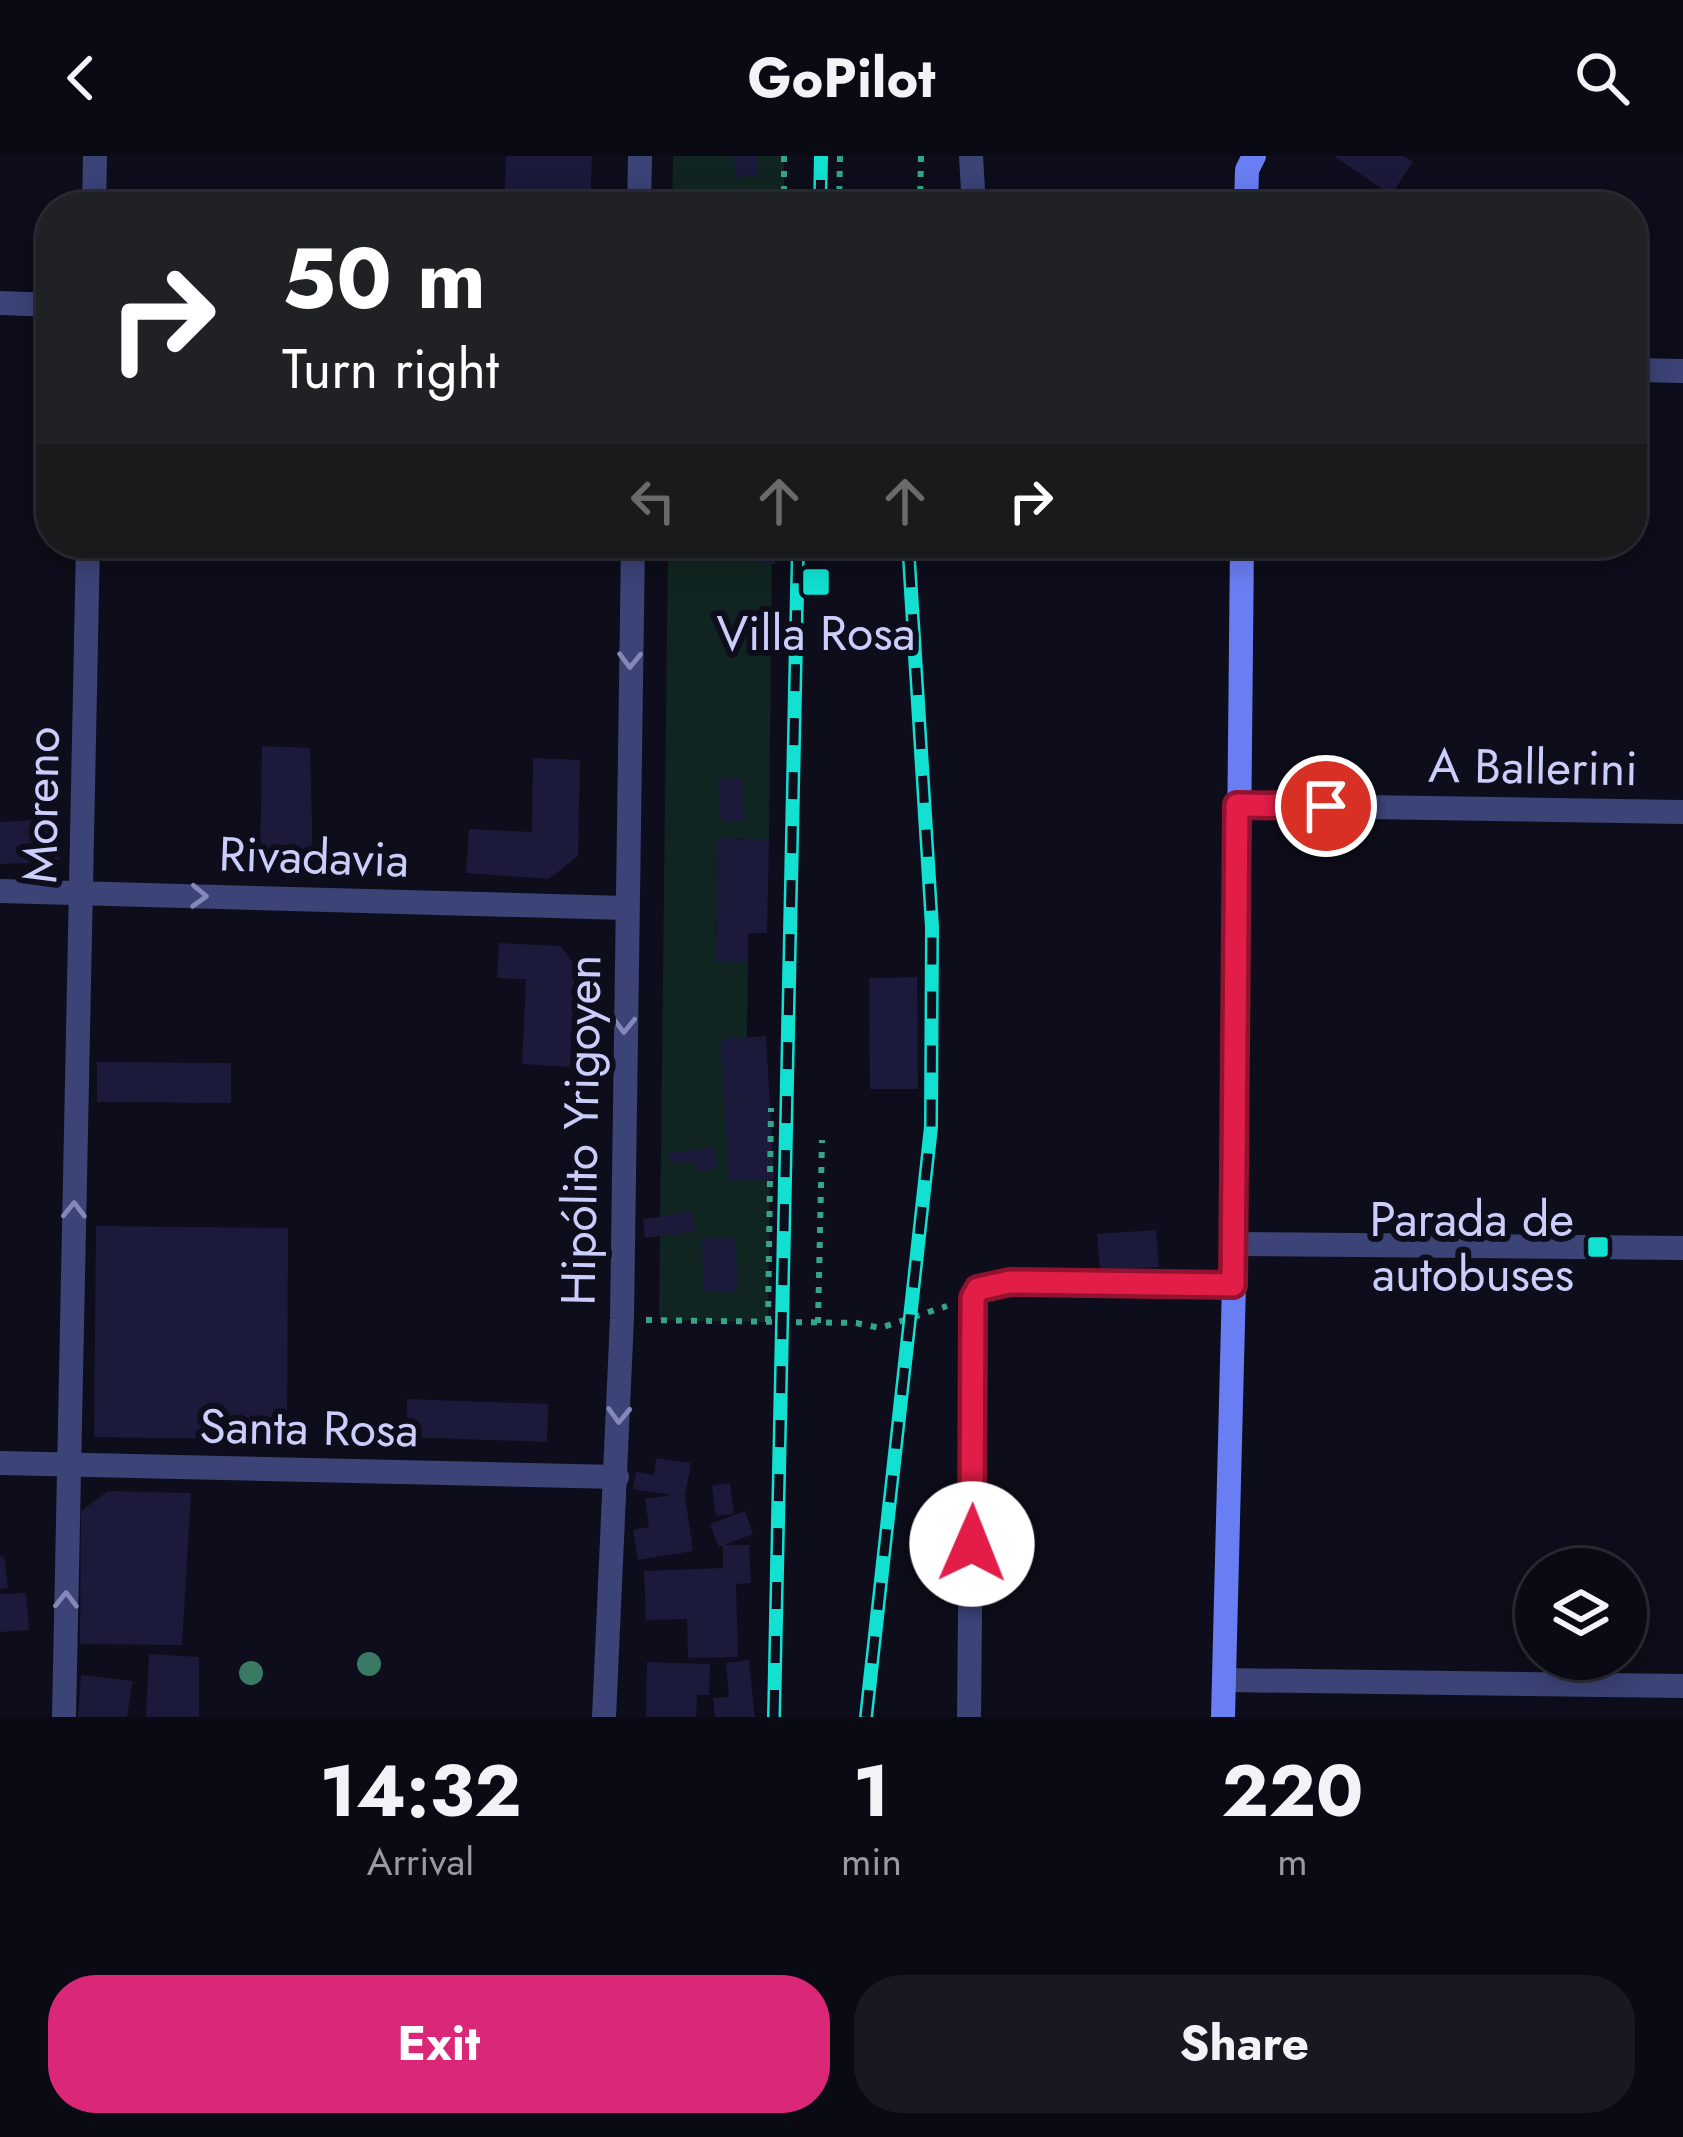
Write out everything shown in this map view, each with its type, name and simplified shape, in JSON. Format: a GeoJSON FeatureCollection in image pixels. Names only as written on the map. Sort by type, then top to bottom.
{"type":"FeatureCollection","features":[{"type":"Feature","properties":{"kind":"main road"},"geometry":{"type":"LineString","coordinates":[[1247,192],[1249,161]]}},
{"type":"Feature","properties":{"kind":"main road"},"geometry":{"type":"LineString","coordinates":[[1223,1717],[1242,558]]}},
{"type":"Feature","properties":{"kind":"street"},"geometry":{"type":"LineString","coordinates":[[94,156],[94,192]]}},
{"type":"Feature","properties":{"kind":"street"},"geometry":{"type":"LineString","coordinates":[[639,192],[640,156]]}},
{"type":"Feature","properties":{"kind":"street"},"geometry":{"type":"LineString","coordinates":[[971,156],[973,192]]}},
{"type":"Feature","properties":{"kind":"street"},"geometry":{"type":"LineString","coordinates":[[0,303],[36,304]]}},
{"type":"Feature","properties":{"kind":"street"},"geometry":{"type":"LineString","coordinates":[[1647,370],[1683,371]]}},
{"type":"Feature","properties":{"kind":"street","name":"Moreno"},"geometry":{"type":"LineString","coordinates":[[64,1717],[88,558]]}},
{"type":"Feature","properties":{"kind":"street","name":"Hipólito Yrigoyen"},"geometry":{"type":"LineString","coordinates":[[604,1717],[622,1318],[632,558]]}},
{"type":"Feature","properties":{"kind":"street","name":"A Ballerini"},"geometry":{"type":"LineString","coordinates":[[1237,805],[1683,812]]}},
{"type":"Feature","properties":{"kind":"street","name":"Rivadavia"},"geometry":{"type":"LineString","coordinates":[[0,891],[626,908]]}},
{"type":"Feature","properties":{"kind":"street"},"geometry":{"type":"LineString","coordinates":[[1234,1244],[1683,1248]]}},
{"type":"Feature","properties":{"kind":"street"},"geometry":{"type":"LineString","coordinates":[[969,1717],[973,1298],[978,1289],[1010,1282],[1233,1285]]}},
{"type":"Feature","properties":{"kind":"street","name":"Santa Rosa"},"geometry":{"type":"LineString","coordinates":[[0,1463],[616,1478]]}},
{"type":"Feature","properties":{"kind":"street"},"geometry":{"type":"LineString","coordinates":[[1224,1680],[1683,1687]]}},
{"type":"Feature","properties":{"kind":"path"},"geometry":{"type":"LineString","coordinates":[[784,156],[784,192]]}},
{"type":"Feature","properties":{"kind":"path"},"geometry":{"type":"LineString","coordinates":[[839,192],[840,156]]}},
{"type":"Feature","properties":{"kind":"path"},"geometry":{"type":"LineString","coordinates":[[920,192],[921,156]]}},
{"type":"Feature","properties":{"kind":"path"},"geometry":{"type":"LineString","coordinates":[[768,1322],[771,1108]]}},
{"type":"Feature","properties":{"kind":"path"},"geometry":{"type":"LineString","coordinates":[[818,1323],[822,1140]]}},
{"type":"Feature","properties":{"kind":"path"},"geometry":{"type":"LineString","coordinates":[[622,1318],[880,1328],[973,1298]]}},
{"type":"Feature","properties":{"kind":"green space"},"geometry":{"type":"Polygon","coordinates":[[[673,156],[784,156],[784,192],[672,192],[673,156]]]}},
{"type":"Feature","properties":{"kind":"green space"},"geometry":{"type":"Polygon","coordinates":[[[668,558],[772,558],[769,839],[718,838],[716,960],[748,962],[746,1107],[771,1108],[768,1322],[659,1320],[668,558]]]}},
{"type":"Feature","properties":{"kind":"building"},"geometry":{"type":"Polygon","coordinates":[[[506,156],[592,156],[591,192],[505,192],[506,156]]]}},
{"type":"Feature","properties":{"kind":"building"},"geometry":{"type":"Polygon","coordinates":[[[734,156],[757,156],[757,176],[735,177],[734,156]]]}},
{"type":"Feature","properties":{"kind":"building"},"geometry":{"type":"Polygon","coordinates":[[[1334,156],[1404,156],[1413,162],[1393,192],[1334,156]]]}},
{"type":"Feature","properties":{"kind":"building"},"geometry":{"type":"Polygon","coordinates":[[[756,558],[775,558],[775,564],[756,564],[756,558]]]}},
{"type":"Feature","properties":{"kind":"building"},"geometry":{"type":"Polygon","coordinates":[[[262,746],[310,748],[313,865],[260,864],[262,746]]]}},
{"type":"Feature","properties":{"kind":"building"},"geometry":{"type":"Polygon","coordinates":[[[533,758],[580,760],[578,856],[549,879],[466,873],[469,829],[532,832],[533,758]]]}},
{"type":"Feature","properties":{"kind":"building"},"geometry":{"type":"Polygon","coordinates":[[[742,777],[745,820],[721,822],[718,779],[742,777]]]}},
{"type":"Feature","properties":{"kind":"building"},"geometry":{"type":"Polygon","coordinates":[[[55,819],[59,862],[0,864],[0,822],[55,819]]]}},
{"type":"Feature","properties":{"kind":"building"},"geometry":{"type":"Polygon","coordinates":[[[718,838],[769,839],[767,933],[748,933],[748,962],[716,961],[718,838]]]}},
{"type":"Feature","properties":{"kind":"building"},"geometry":{"type":"Polygon","coordinates":[[[499,943],[560,946],[575,965],[570,1067],[522,1064],[526,979],[497,978],[499,943]]]}},
{"type":"Feature","properties":{"kind":"building"},"geometry":{"type":"Polygon","coordinates":[[[917,977],[918,1089],[870,1089],[869,978],[917,977]]]}},
{"type":"Feature","properties":{"kind":"building"},"geometry":{"type":"Polygon","coordinates":[[[766,1036],[774,1179],[729,1181],[721,1039],[766,1036]]]}},
{"type":"Feature","properties":{"kind":"building"},"geometry":{"type":"Polygon","coordinates":[[[97,1062],[231,1063],[231,1103],[97,1102],[97,1062]]]}},
{"type":"Feature","properties":{"kind":"building"},"geometry":{"type":"Polygon","coordinates":[[[714,1148],[717,1168],[696,1171],[695,1161],[671,1164],[670,1152],[714,1148]]]}},
{"type":"Feature","properties":{"kind":"building"},"geometry":{"type":"Polygon","coordinates":[[[692,1212],[695,1231],[645,1238],[643,1219],[692,1212]]]}},
{"type":"Feature","properties":{"kind":"building"},"geometry":{"type":"Polygon","coordinates":[[[96,1226],[288,1228],[287,1440],[94,1437],[96,1226]]]}},
{"type":"Feature","properties":{"kind":"building"},"geometry":{"type":"Polygon","coordinates":[[[1156,1230],[1159,1267],[1100,1271],[1097,1234],[1156,1230]]]}},
{"type":"Feature","properties":{"kind":"building"},"geometry":{"type":"Polygon","coordinates":[[[702,1237],[736,1237],[737,1292],[703,1292],[702,1237]]]}},
{"type":"Feature","properties":{"kind":"building"},"geometry":{"type":"Polygon","coordinates":[[[407,1399],[548,1404],[547,1442],[406,1437],[407,1399]]]}},
{"type":"Feature","properties":{"kind":"building"},"geometry":{"type":"Polygon","coordinates":[[[656,1458],[691,1463],[685,1497],[693,1551],[638,1560],[633,1530],[649,1527],[645,1499],[671,1495],[633,1489],[636,1472],[654,1475],[656,1458]]]}},
{"type":"Feature","properties":{"kind":"building"},"geometry":{"type":"Polygon","coordinates":[[[730,1483],[734,1514],[716,1516],[712,1486],[730,1483]]]}},
{"type":"Feature","properties":{"kind":"building"},"geometry":{"type":"Polygon","coordinates":[[[108,1491],[191,1493],[182,1645],[80,1644],[81,1511],[108,1491]]]}},
{"type":"Feature","properties":{"kind":"building"},"geometry":{"type":"Polygon","coordinates":[[[745,1511],[753,1534],[719,1547],[710,1524],[745,1511]]]}},
{"type":"Feature","properties":{"kind":"building"},"geometry":{"type":"Polygon","coordinates":[[[723,1545],[749,1545],[751,1583],[736,1584],[738,1657],[688,1658],[687,1619],[646,1620],[644,1571],[723,1568],[723,1545]]]}},
{"type":"Feature","properties":{"kind":"building"},"geometry":{"type":"Polygon","coordinates":[[[4,1556],[8,1588],[0,1589],[0,1557],[4,1556]]]}},
{"type":"Feature","properties":{"kind":"building"},"geometry":{"type":"Polygon","coordinates":[[[26,1593],[29,1630],[0,1632],[0,1594],[26,1593]]]}},
{"type":"Feature","properties":{"kind":"building"},"geometry":{"type":"Polygon","coordinates":[[[149,1654],[199,1657],[199,1717],[146,1717],[149,1654]]]}},
{"type":"Feature","properties":{"kind":"building"},"geometry":{"type":"Polygon","coordinates":[[[749,1660],[755,1717],[715,1717],[713,1698],[729,1697],[726,1663],[749,1660]]]}},
{"type":"Feature","properties":{"kind":"building"},"geometry":{"type":"Polygon","coordinates":[[[647,1662],[710,1664],[709,1695],[697,1695],[696,1717],[646,1717],[647,1662]]]}},
{"type":"Feature","properties":{"kind":"building"},"geometry":{"type":"Polygon","coordinates":[[[81,1675],[133,1681],[127,1717],[78,1717],[81,1675]]]}},
{"type":"Feature","properties":{"kind":"railway"},"geometry":{"type":"LineString","coordinates":[[820,192],[821,156]]}},
{"type":"Feature","properties":{"kind":"railway"},"geometry":{"type":"LineString","coordinates":[[774,1717],[798,558]]}},
{"type":"Feature","properties":{"kind":"railway"},"geometry":{"type":"LineString","coordinates":[[866,1717],[931,1127],[932,927],[909,558]]}},
{"type":"Feature","properties":{"kind":"place","name":"Villa Rosa"},"geometry":{"type":"Point","coordinates":[816,582]}},
{"type":"Feature","properties":{"kind":"place","name":"Parada de autobuses"},"geometry":{"type":"Point","coordinates":[1598,1247]}},
{"type":"Feature","properties":{"kind":"route"},"geometry":{"type":"LineString","coordinates":[[972,1544],[973,1298],[978,1289],[1010,1282],[1233,1285],[1237,805],[1326,806]]}}]}
